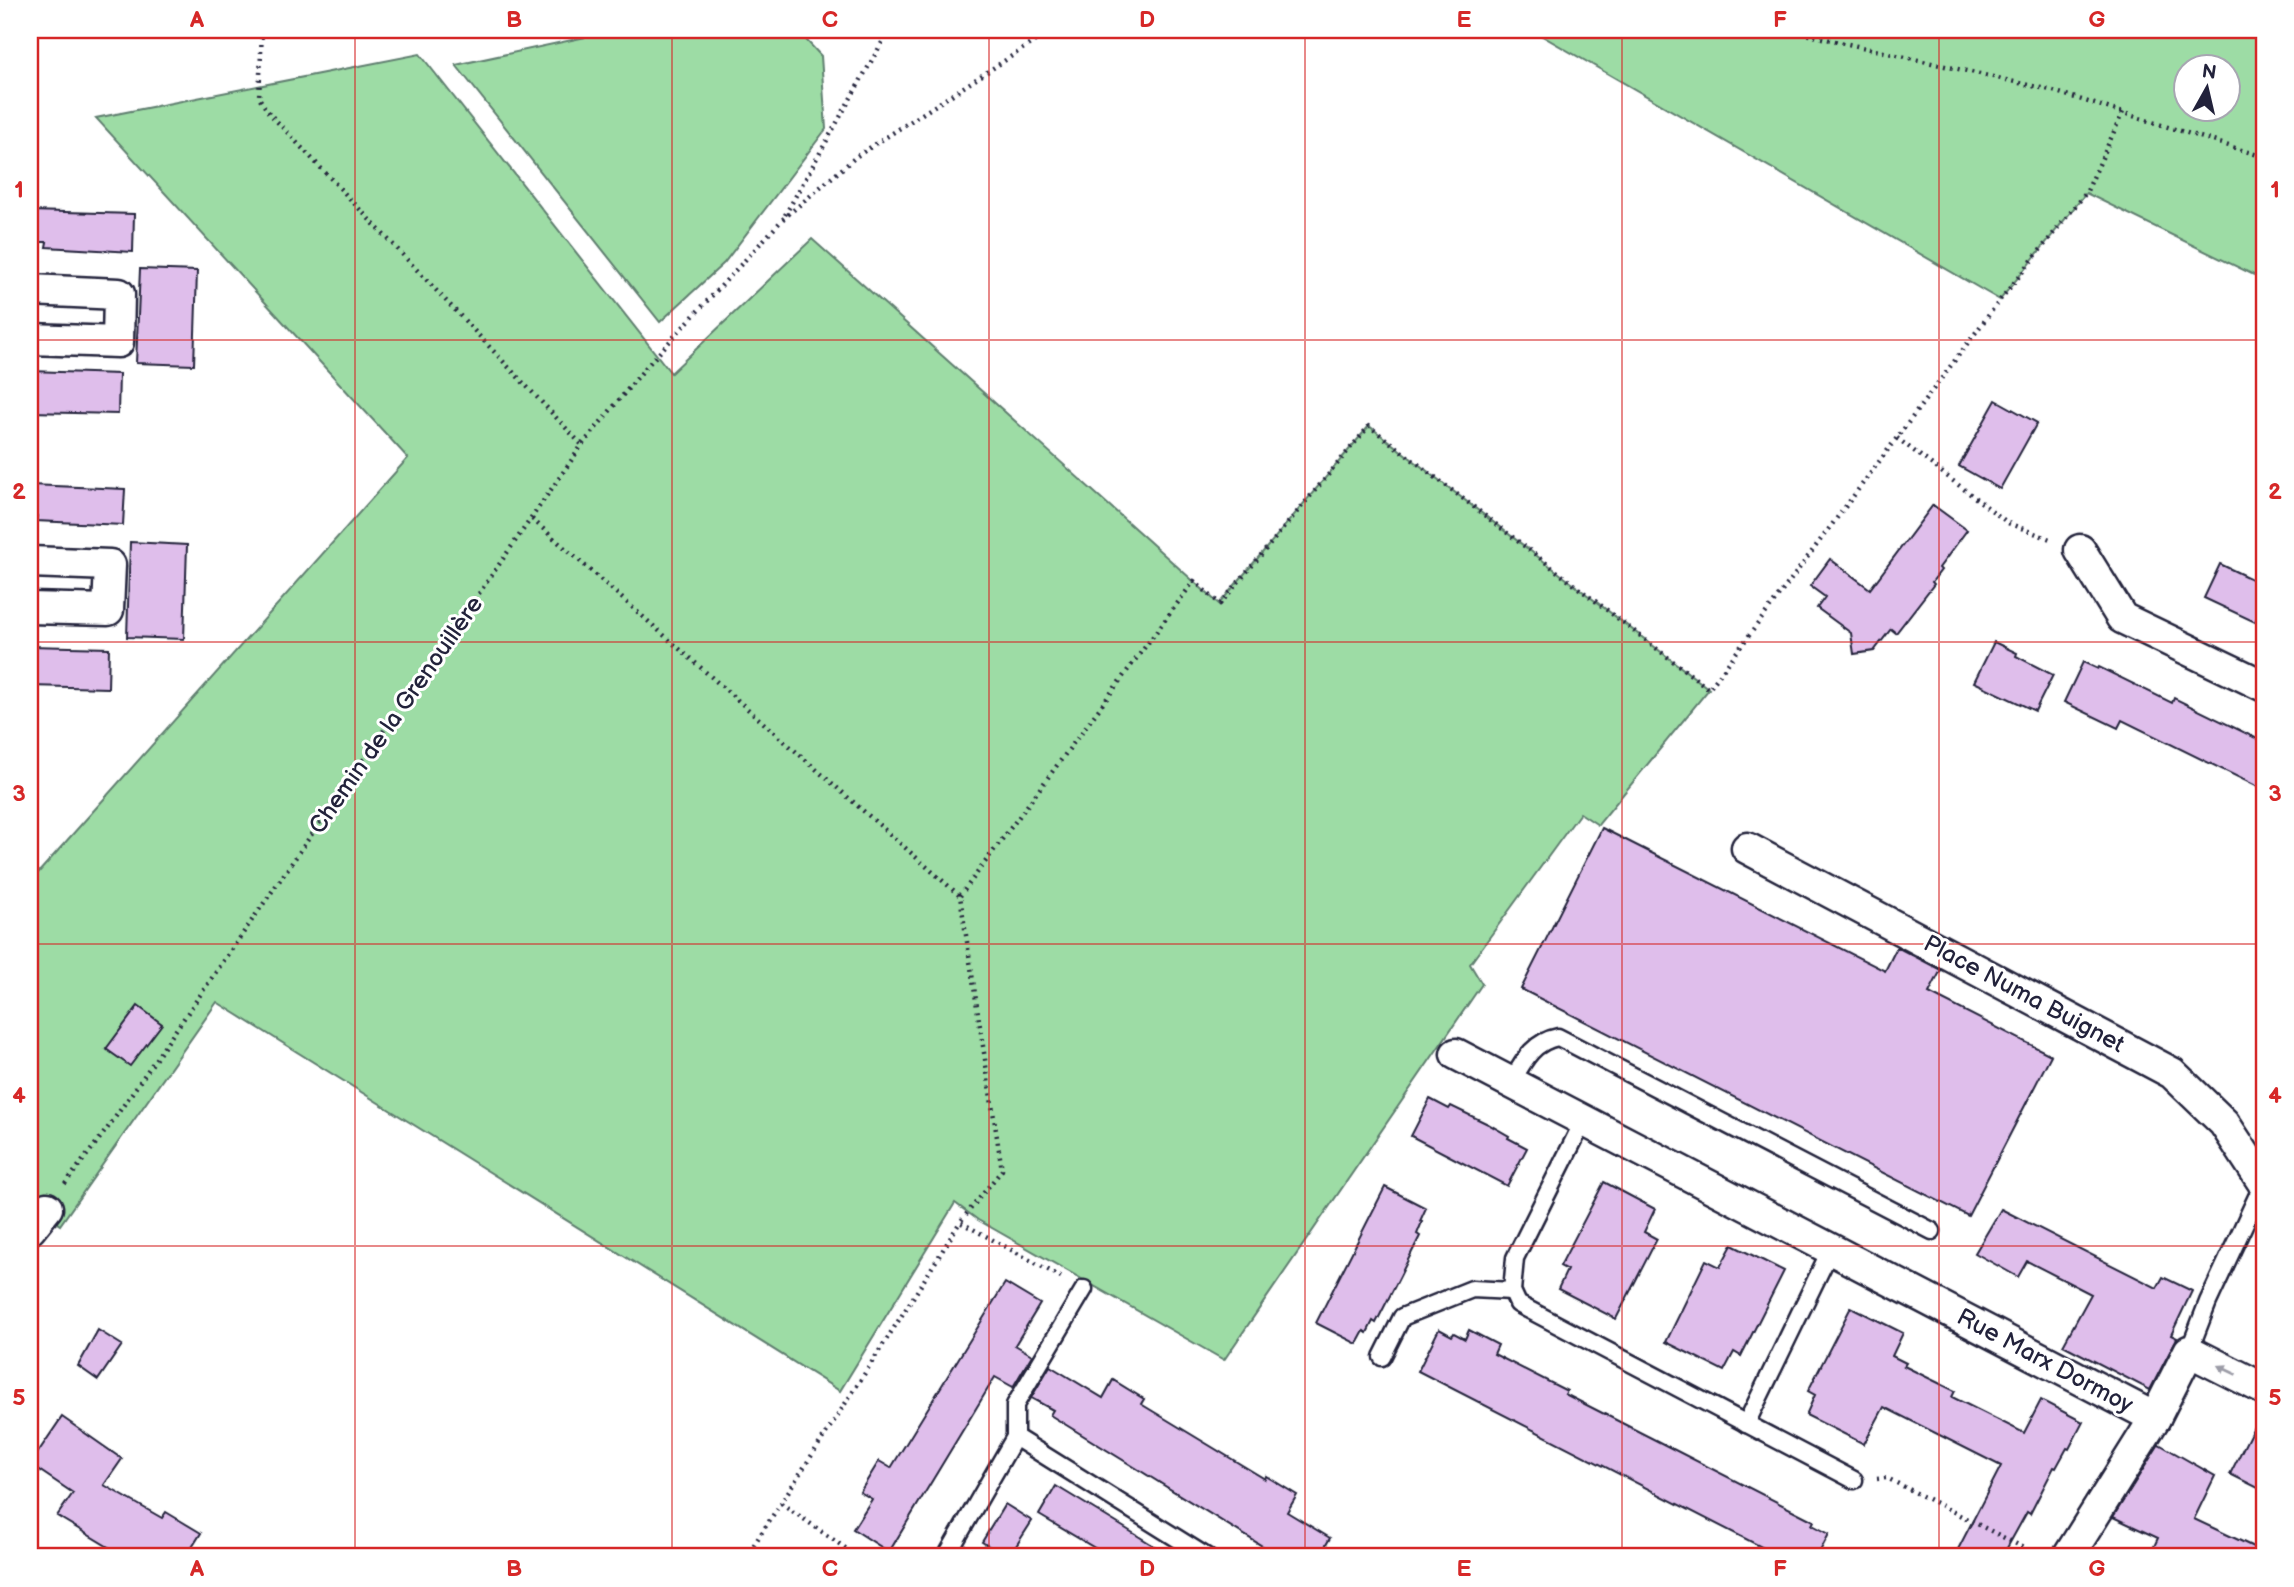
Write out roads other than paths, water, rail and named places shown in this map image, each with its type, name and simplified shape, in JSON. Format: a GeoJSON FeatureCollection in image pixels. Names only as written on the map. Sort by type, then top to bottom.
{"type":"FeatureCollection","features":[{"type":"Feature","properties":{"kind":"street"},"geometry":{"type":"LineString","coordinates":[[30,290],[119,294],[118,342],[30,339]]}},
{"type":"Feature","properties":{"kind":"street"},"geometry":{"type":"LineString","coordinates":[[2080,550],[2122,618],[2264,686]]}},
{"type":"Feature","properties":{"kind":"street"},"geometry":{"type":"LineString","coordinates":[[30,562],[110,565],[108,610],[30,608]]}},
{"type":"Feature","properties":{"kind":"street","name":"Place Numa Buignet"},"geometry":{"type":"LineString","coordinates":[[1747,848],[2172,1073],[2224,1123],[2264,1184]]}},
{"type":"Feature","properties":{"kind":"street","name":"Rue Marx Dormoy"},"geometry":{"type":"LineString","coordinates":[[1456,1054],[2155,1418],[2189,1351]]}},
{"type":"Feature","properties":{"kind":"street"},"geometry":{"type":"LineString","coordinates":[[2189,1351],[2264,1388]]}},
{"type":"Feature","properties":{"kind":"street"},"geometry":{"type":"LineString","coordinates":[[2068,1557],[2155,1418]]}},
{"type":"Feature","properties":{"kind":"lane"},"geometry":{"type":"LineString","coordinates":[[1511,1083],[1529,1051],[1547,1039],[1558,1037],[1932,1231]]}},
{"type":"Feature","properties":{"kind":"lane"},"geometry":{"type":"LineString","coordinates":[[1584,1120],[1516,1258],[1512,1291],[1518,1304],[1854,1480]]}},
{"type":"Feature","properties":{"kind":"lane"},"geometry":{"type":"LineString","coordinates":[[2189,1351],[2208,1302],[2264,1184]]}},
{"type":"Feature","properties":{"kind":"lane"},"geometry":{"type":"LineString","coordinates":[[1746,1423],[1832,1250]]}},
{"type":"Feature","properties":{"kind":"lane"},"geometry":{"type":"LineString","coordinates":[[1382,1357],[1402,1317],[1472,1289],[1512,1291]]}},
{"type":"Feature","properties":{"kind":"lane"},"geometry":{"type":"LineString","coordinates":[[946,1557],[1015,1437],[1015,1405],[1083,1290]]}},
{"type":"Feature","properties":{"kind":"lane"},"geometry":{"type":"LineString","coordinates":[[1015,1437],[1208,1557]]}}]}
